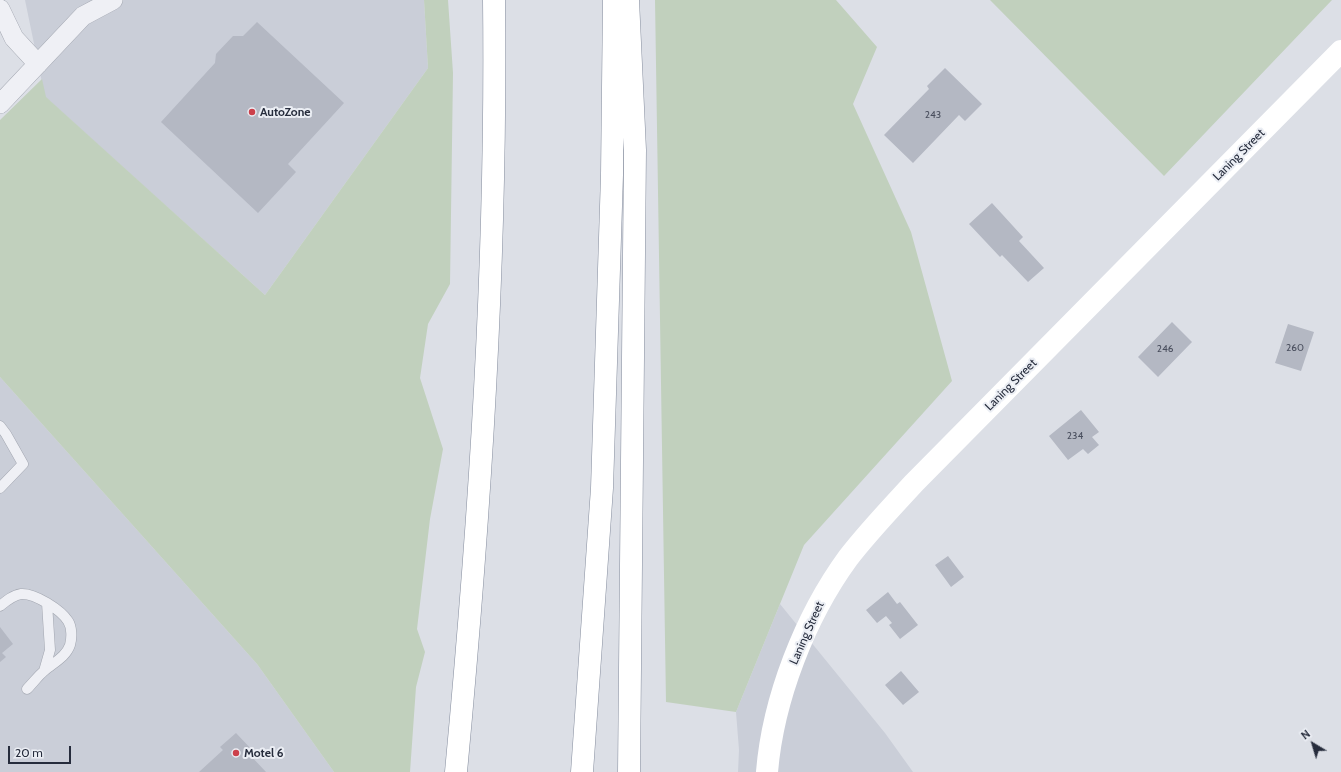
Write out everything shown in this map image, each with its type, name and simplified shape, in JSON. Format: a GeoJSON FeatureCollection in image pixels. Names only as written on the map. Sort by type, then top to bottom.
{"type":"FeatureCollection","features":[{"type":"Feature","properties":{"kind":"main road"},"geometry":{"type":"LineString","coordinates":[[456,772],[469,633],[488,331],[493,169],[494,0]]}},
{"type":"Feature","properties":{"kind":"main road"},"geometry":{"type":"LineString","coordinates":[[582,772],[603,465],[612,175],[614,0]]}},
{"type":"Feature","properties":{"kind":"main road"},"geometry":{"type":"LineString","coordinates":[[628,0],[635,150],[629,772]]}},
{"type":"Feature","properties":{"kind":"main road","name":"Laning Street"},"geometry":{"type":"LineString","coordinates":[[767,772],[775,724],[787,681],[802,638],[824,597],[848,558],[914,483],[1341,51]]}},
{"type":"Feature","properties":{"kind":"street"},"geometry":{"type":"LineString","coordinates":[[0,104],[83,16],[113,0]]}},
{"type":"Feature","properties":{"kind":"street"},"geometry":{"type":"LineString","coordinates":[[0,9],[14,38],[38,64]]}},
{"type":"Feature","properties":{"kind":"lane"},"geometry":{"type":"LineString","coordinates":[[0,426],[23,464],[0,488]]}},
{"type":"Feature","properties":{"kind":"lane"},"geometry":{"type":"LineString","coordinates":[[0,606],[9,599],[20,594],[33,595],[46,602],[69,621],[72,633],[70,645],[61,657],[44,671],[27,689]]}},
{"type":"Feature","properties":{"kind":"lane"},"geometry":{"type":"LineString","coordinates":[[44,671],[50,650],[46,602]]}},
{"type":"Feature","properties":{"kind":"shaded area"},"geometry":{"type":"Polygon","coordinates":[[[25,0],[424,0],[428,68],[265,295],[45,97],[25,0]]]}},
{"type":"Feature","properties":{"kind":"shaded area"},"geometry":{"type":"Polygon","coordinates":[[[0,377],[257,664],[334,772],[0,772],[0,377]]]}},
{"type":"Feature","properties":{"kind":"shaded area"},"geometry":{"type":"Polygon","coordinates":[[[780,604],[885,733],[913,772],[738,772],[739,750],[736,712],[780,604]]]}},
{"type":"Feature","properties":{"kind":"green space"},"geometry":{"type":"Polygon","coordinates":[[[424,0],[448,0],[453,73],[450,284],[428,324],[420,378],[443,449],[430,519],[417,629],[425,652],[416,687],[410,772],[334,772],[257,664],[0,377],[0,120],[42,79],[46,97],[265,295],[428,68],[424,0]]]}},
{"type":"Feature","properties":{"kind":"green space"},"geometry":{"type":"Polygon","coordinates":[[[655,0],[836,0],[877,47],[853,104],[911,232],[952,381],[804,545],[736,712],[666,702],[655,0]]]}},
{"type":"Feature","properties":{"kind":"green space"},"geometry":{"type":"Polygon","coordinates":[[[990,0],[1332,0],[1164,176],[990,0]]]}},
{"type":"Feature","properties":{"kind":"building","name":"AutoZone"},"geometry":{"type":"Polygon","coordinates":[[[257,22],[344,103],[288,164],[296,172],[258,213],[161,122],[215,63],[216,54],[233,36],[243,36],[257,22]]]}},
{"type":"Feature","properties":{"kind":"building"},"geometry":{"type":"Polygon","coordinates":[[[945,68],[982,104],[965,121],[959,115],[913,163],[884,135],[929,89],[927,86],[945,68]]]}},
{"type":"Feature","properties":{"kind":"building"},"geometry":{"type":"Polygon","coordinates":[[[992,203],[1023,237],[1019,241],[1044,268],[1028,282],[1002,255],[1000,257],[969,224],[992,203]]]}},
{"type":"Feature","properties":{"kind":"building"},"geometry":{"type":"Polygon","coordinates":[[[1172,322],[1192,342],[1158,377],[1138,357],[1172,322]]]}},
{"type":"Feature","properties":{"kind":"building"},"geometry":{"type":"Polygon","coordinates":[[[1288,324],[1314,332],[1301,371],[1275,363],[1288,324]]]}},
{"type":"Feature","properties":{"kind":"building"},"geometry":{"type":"Polygon","coordinates":[[[1081,410],[1099,432],[1092,437],[1099,445],[1088,454],[1083,449],[1068,460],[1049,436],[1081,410]]]}},
{"type":"Feature","properties":{"kind":"building"},"geometry":{"type":"Polygon","coordinates":[[[948,556],[964,577],[951,587],[935,565],[948,556]]]}},
{"type":"Feature","properties":{"kind":"building"},"geometry":{"type":"Polygon","coordinates":[[[888,592],[897,604],[900,602],[918,625],[900,639],[889,625],[892,623],[886,616],[877,623],[866,610],[888,592]]]}},
{"type":"Feature","properties":{"kind":"building"},"geometry":{"type":"Polygon","coordinates":[[[0,627],[13,644],[2,653],[6,657],[0,662],[0,627]]]}},
{"type":"Feature","properties":{"kind":"building"},"geometry":{"type":"Polygon","coordinates":[[[901,671],[919,692],[903,705],[885,685],[901,671]]]}},
{"type":"Feature","properties":{"kind":"building","name":"Motel 6"},"geometry":{"type":"Polygon","coordinates":[[[236,733],[253,751],[249,754],[266,772],[199,772],[223,750],[220,747],[236,733]]]}},
{"type":"Feature","properties":{"kind":"place","name":"AutoZone"},"geometry":{"type":"Point","coordinates":[252,112]}},
{"type":"Feature","properties":{"kind":"place","name":"Motel 6"},"geometry":{"type":"Point","coordinates":[236,753]}}]}
